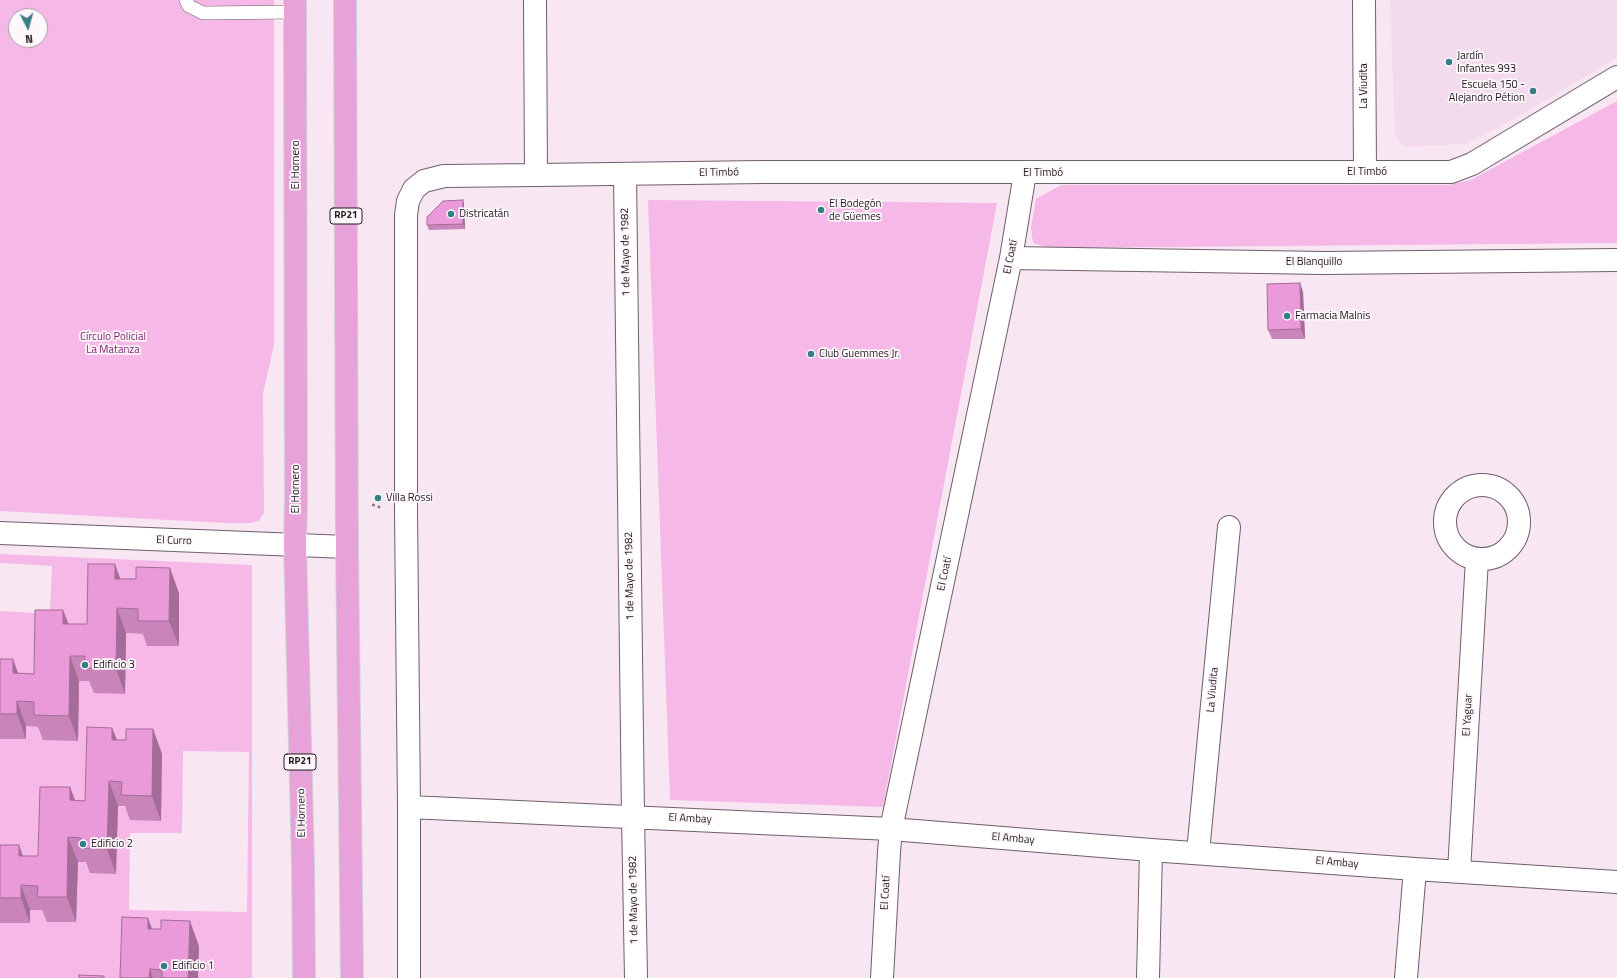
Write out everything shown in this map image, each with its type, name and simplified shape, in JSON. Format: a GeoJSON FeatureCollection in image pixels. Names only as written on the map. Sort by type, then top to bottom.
{"type":"FeatureCollection","features":[{"type":"Feature","properties":{"kind":"main road","name":"RP21"},"geometry":{"type":"LineString","coordinates":[[345,0],[347,547],[352,978]]}},
{"type":"Feature","properties":{"kind":"main road","name":"El Hornero"},"geometry":{"type":"LineString","coordinates":[[295,6],[295,545],[303,864],[304,978]]}},
{"type":"Feature","properties":{"kind":"street"},"geometry":{"type":"LineString","coordinates":[[535,0],[536,175]]}},
{"type":"Feature","properties":{"kind":"street","name":"La Viudita"},"geometry":{"type":"LineString","coordinates":[[1364,0],[1364,172]]}},
{"type":"Feature","properties":{"kind":"street","name":"El Timbó"},"geometry":{"type":"LineString","coordinates":[[409,807],[406,510],[406,215],[408,201],[414,189],[424,181],[444,176],[763,172],[1451,172],[1472,164],[1617,77]]}},
{"type":"Feature","properties":{"kind":"street","name":"El Coatí"},"geometry":{"type":"LineString","coordinates":[[882,978],[891,829],[1011,258],[1025,173]]}},
{"type":"Feature","properties":{"kind":"street","name":"1 de Mayo de 1982"},"geometry":{"type":"LineString","coordinates":[[625,174],[636,978]]}},
{"type":"Feature","properties":{"kind":"street","name":"El Blanquillo"},"geometry":{"type":"LineString","coordinates":[[1011,258],[1324,263],[1617,260]]}},
{"type":"Feature","properties":{"kind":"street","name":"La Viudita"},"geometry":{"type":"LineString","coordinates":[[1198,852],[1229,527]]}},
{"type":"Feature","properties":{"kind":"street","name":"El Curro"},"geometry":{"type":"LineString","coordinates":[[0,534],[347,547]]}},
{"type":"Feature","properties":{"kind":"street","name":"El Yaguar"},"geometry":{"type":"LineString","coordinates":[[1459,871],[1477,559]]}},
{"type":"Feature","properties":{"kind":"street"},"geometry":{"type":"LineString","coordinates":[[409,807],[409,978]]}},
{"type":"Feature","properties":{"kind":"street","name":"El Ambay"},"geometry":{"type":"LineString","coordinates":[[409,807],[633,816],[891,829],[1415,870],[1459,871],[1617,882]]}},
{"type":"Feature","properties":{"kind":"street"},"geometry":{"type":"LineString","coordinates":[[1148,978],[1150,850]]}},
{"type":"Feature","properties":{"kind":"street"},"geometry":{"type":"LineString","coordinates":[[1406,978],[1415,870]]}},
{"type":"Feature","properties":{"kind":"lane"},"geometry":{"type":"LineString","coordinates":[[186,0],[189,6],[203,13],[295,6]]}},
{"type":"Feature","properties":{"kind":"shaded area","name":"Jardín Infantes 993"},"geometry":{"type":"Polygon","coordinates":[[[1390,0],[1617,0],[1617,58],[1505,124],[1465,144],[1404,147],[1395,135],[1390,0]]]}},
{"type":"Feature","properties":{"kind":"green space","name":"Círculo Policial La Matanza"},"geometry":{"type":"Polygon","coordinates":[[[0,0],[274,0],[274,345],[263,393],[264,513],[259,521],[250,523],[0,511],[0,0]]]}},
{"type":"Feature","properties":{"kind":"green space"},"geometry":{"type":"Polygon","coordinates":[[[1617,101],[1617,243],[1050,248],[1033,243],[1031,227],[1036,199],[1061,185],[1448,185],[1471,180],[1617,101]]]}},
{"type":"Feature","properties":{"kind":"green space","name":"Club Guemmes Jr."},"geometry":{"type":"Polygon","coordinates":[[[648,200],[997,203],[883,807],[670,800],[648,200]]]}},
{"type":"Feature","properties":{"kind":"green space"},"geometry":{"type":"Polygon","coordinates":[[[0,554],[252,565],[252,978],[198,978],[199,946],[130,978],[0,978],[0,923],[30,923],[30,910],[47,910],[78,862],[90,862],[116,874],[118,806],[131,807],[161,820],[162,755],[94,825],[47,881],[0,870],[0,739],[26,739],[26,726],[43,727],[79,681],[94,681],[126,633],[147,634],[178,646],[179,593],[96,649],[43,699],[0,684],[0,611],[50,614],[52,566],[0,563],[0,554]],[[183,751],[182,833],[130,833],[129,910],[247,912],[249,752],[183,751]]]}},
{"type":"Feature","properties":{"kind":"building","name":"Districatán"},"geometry":{"type":"Polygon","coordinates":[[[463,200],[463,224],[427,225],[427,217],[443,201],[463,200]]]}},
{"type":"Feature","properties":{"kind":"building","name":"Farmacia Malnis"},"geometry":{"type":"Polygon","coordinates":[[[1300,283],[1301,329],[1268,330],[1267,284],[1300,283]]]}},
{"type":"Feature","properties":{"kind":"building"},"geometry":{"type":"Polygon","coordinates":[[[88,564],[115,564],[115,579],[136,579],[136,567],[170,568],[169,621],[138,621],[138,609],[117,608],[116,669],[84,668],[85,656],[70,656],[69,716],[34,715],[34,702],[17,701],[17,714],[0,714],[0,659],[13,659],[13,673],[34,674],[35,610],[63,610],[63,624],[87,624],[88,564]]]}},
{"type":"Feature","properties":{"kind":"building"},"geometry":{"type":"Polygon","coordinates":[[[87,727],[112,728],[112,740],[126,740],[126,729],[153,729],[152,796],[121,795],[122,782],[109,781],[107,849],[81,848],[81,838],[68,837],[67,897],[37,897],[38,886],[21,885],[21,898],[0,898],[0,845],[19,845],[19,856],[38,856],[40,787],[70,787],[70,800],[85,801],[87,727]]]}},
{"type":"Feature","properties":{"kind":"building"},"geometry":{"type":"Polygon","coordinates":[[[122,917],[148,918],[148,929],[161,929],[161,920],[190,921],[188,978],[162,978],[162,970],[150,969],[149,978],[120,978],[122,917]]]}},
{"type":"Feature","properties":{"kind":"building"},"geometry":{"type":"Polygon","coordinates":[[[79,975],[104,976],[104,978],[79,978],[79,975]]]}},
{"type":"Feature","properties":{"kind":"place","name":"Jardín Infantes 993"},"geometry":{"type":"Point","coordinates":[1449,62]}},
{"type":"Feature","properties":{"kind":"place","name":"Escuela 150 - Alejandro Pétion"},"geometry":{"type":"Point","coordinates":[1533,91]}},
{"type":"Feature","properties":{"kind":"place","name":"El Bodegón de Güemes"},"geometry":{"type":"Point","coordinates":[821,210]}},
{"type":"Feature","properties":{"kind":"place","name":"Districatán"},"geometry":{"type":"Point","coordinates":[451,214]}},
{"type":"Feature","properties":{"kind":"place","name":"Farmacia Malnis"},"geometry":{"type":"Point","coordinates":[1287,316]}},
{"type":"Feature","properties":{"kind":"place","name":"Club Guemmes Jr."},"geometry":{"type":"Point","coordinates":[811,354]}},
{"type":"Feature","properties":{"kind":"place","name":"Villa Rossi"},"geometry":{"type":"Point","coordinates":[378,498]}},
{"type":"Feature","properties":{"kind":"place","name":"Edificio 3"},"geometry":{"type":"Point","coordinates":[85,665]}},
{"type":"Feature","properties":{"kind":"place","name":"Edificio 2"},"geometry":{"type":"Point","coordinates":[83,844]}},
{"type":"Feature","properties":{"kind":"place","name":"Edificio 1"},"geometry":{"type":"Point","coordinates":[164,966]}}]}
